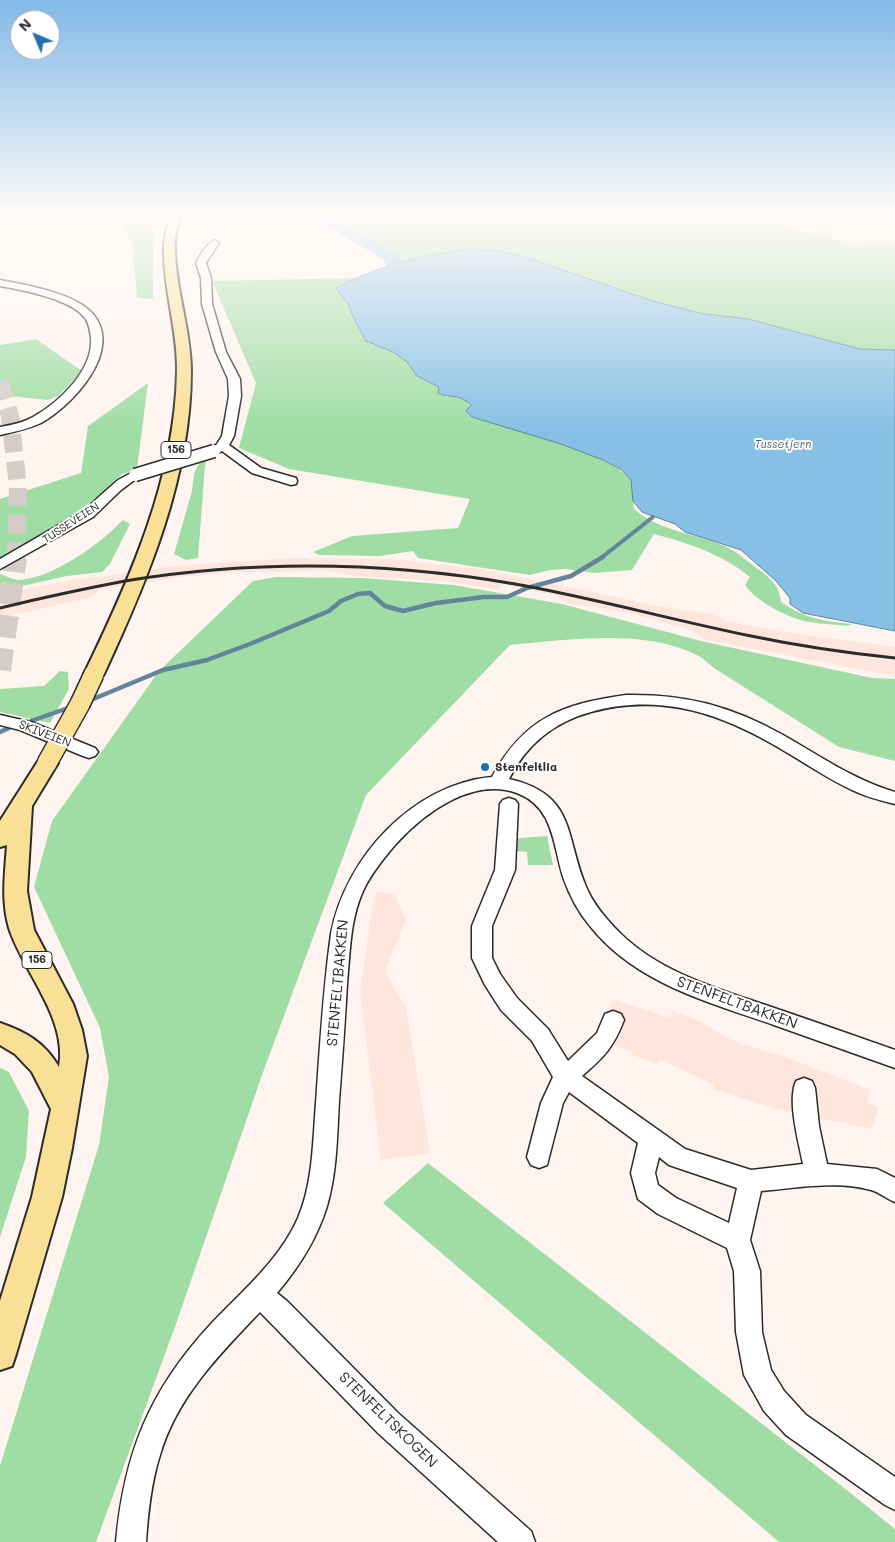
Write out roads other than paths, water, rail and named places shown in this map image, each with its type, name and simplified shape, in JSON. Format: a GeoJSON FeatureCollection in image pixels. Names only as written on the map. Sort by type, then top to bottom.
{"type":"FeatureCollection","features":[{"type":"Feature","properties":{"kind":"main road","name":"156"},"geometry":{"type":"LineString","coordinates":[[0,839],[47,763],[80,704],[119,619],[149,542],[170,472],[181,424],[184,352],[175,286]]}},
{"type":"Feature","properties":{"kind":"main road","name":"156"},"geometry":{"type":"LineString","coordinates":[[0,1354],[47,1197],[74,1056],[69,1030],[50,982],[22,930],[16,910],[15,882],[21,806]]}},
{"type":"Feature","properties":{"kind":"main road"},"geometry":{"type":"LineString","coordinates":[[0,1034],[21,1043],[37,1055],[48,1069],[65,1110]]}},
{"type":"Feature","properties":{"kind":"street"},"geometry":{"type":"LineString","coordinates":[[0,431],[28,424],[43,416],[81,379],[92,366],[95,358],[96,332],[92,320],[87,314],[73,305],[33,291],[9,286]]}},
{"type":"Feature","properties":{"kind":"street"},"geometry":{"type":"LineString","coordinates":[[206,286],[207,304],[222,352],[234,379],[235,396],[228,436],[218,448],[235,453],[261,473],[291,481]]}},
{"type":"Feature","properties":{"kind":"street","name":"TUSSEVEIEN"},"geometry":{"type":"LineString","coordinates":[[0,565],[48,539],[89,513],[108,499],[121,482],[135,475],[218,448]]}},
{"type":"Feature","properties":{"kind":"street"},"geometry":{"type":"LineString","coordinates":[[498,783],[516,752],[526,740],[543,726],[567,714],[584,709],[636,699],[681,702],[725,714],[770,736],[861,787],[895,798]]}},
{"type":"Feature","properties":{"kind":"street","name":"SKIVEIEN"},"geometry":{"type":"LineString","coordinates":[[0,720],[25,726],[89,752]]}},
{"type":"Feature","properties":{"kind":"street","name":"STENFELTBAKKEN"},"geometry":{"type":"LineString","coordinates":[[131,1542],[135,1497],[142,1464],[159,1416],[186,1374],[203,1353],[259,1295],[287,1261],[299,1242],[315,1204],[323,1158],[344,913],[355,887],[378,852],[416,815],[453,792],[472,786],[498,783],[524,790],[550,809],[559,824],[569,864],[579,893],[592,914],[639,961],[666,977],[701,992],[895,1059]]}},
{"type":"Feature","properties":{"kind":"street"},"geometry":{"type":"LineString","coordinates":[[509,804],[505,870],[482,926],[482,958],[492,979],[509,1004],[540,1035],[565,1077],[677,1157],[751,1181],[817,1174],[877,1180],[895,1191]]}},
{"type":"Feature","properties":{"kind":"street"},"geometry":{"type":"LineString","coordinates":[[539,1157],[552,1103],[565,1077],[592,1054],[606,1038],[613,1020]]}},
{"type":"Feature","properties":{"kind":"street"},"geometry":{"type":"LineString","coordinates":[[804,1088],[807,1126],[817,1174]]}},
{"type":"Feature","properties":{"kind":"street"},"geometry":{"type":"LineString","coordinates":[[651,1139],[643,1174],[647,1191],[666,1206],[737,1240]]}},
{"type":"Feature","properties":{"kind":"street"},"geometry":{"type":"LineString","coordinates":[[751,1181],[737,1240],[747,1272],[749,1332],[758,1374],[774,1401],[796,1426],[895,1495]]}},
{"type":"Feature","properties":{"kind":"street","name":"STENFELTSKOGEN"},"geometry":{"type":"LineString","coordinates":[[259,1295],[278,1310],[388,1423],[520,1542]]}},
{"type":"Feature","properties":{"kind":"water","name":"Tussetjern"},"geometry":{"type":"Polygon","coordinates":[[[340,286],[609,286],[656,302],[699,313],[748,319],[860,349],[895,350],[895,631],[803,613],[790,604],[790,598],[776,581],[741,550],[685,532],[675,524],[642,512],[633,501],[631,480],[622,470],[603,460],[561,444],[472,417],[466,411],[471,405],[467,401],[438,393],[439,387],[417,376],[407,362],[393,352],[366,341],[348,304],[336,288],[340,286]]]}},
{"type":"Feature","properties":{"kind":"waterway"},"geometry":{"type":"LineString","coordinates":[[601,558],[653,517]]}},
{"type":"Feature","properties":{"kind":"waterway"},"geometry":{"type":"LineString","coordinates":[[86,702],[163,670],[207,660],[250,644],[329,611],[341,601],[358,594],[370,593],[385,606],[403,611],[436,603],[484,597],[507,597],[527,588],[571,576],[603,557]]}},
{"type":"Feature","properties":{"kind":"waterway"},"geometry":{"type":"LineString","coordinates":[[31,721],[71,707]]}},
{"type":"Feature","properties":{"kind":"waterway"},"geometry":{"type":"LineString","coordinates":[[0,732],[9,728]]}},
{"type":"Feature","properties":{"kind":"tunnel"},"geometry":{"type":"LineString","coordinates":[[0,382],[10,416],[18,487],[16,558]]}},
{"type":"Feature","properties":{"kind":"tunnel"},"geometry":{"type":"LineString","coordinates":[[0,670],[16,557]]}},
{"type":"Feature","properties":{"kind":"railway"},"geometry":{"type":"LineString","coordinates":[[0,608],[109,584],[173,574],[271,567],[369,568],[418,571],[515,584],[769,640],[895,658]]}},
{"type":"Feature","properties":{"kind":"place","name":"Stenfeltlia"},"geometry":{"type":"Point","coordinates":[485,767]}}]}
